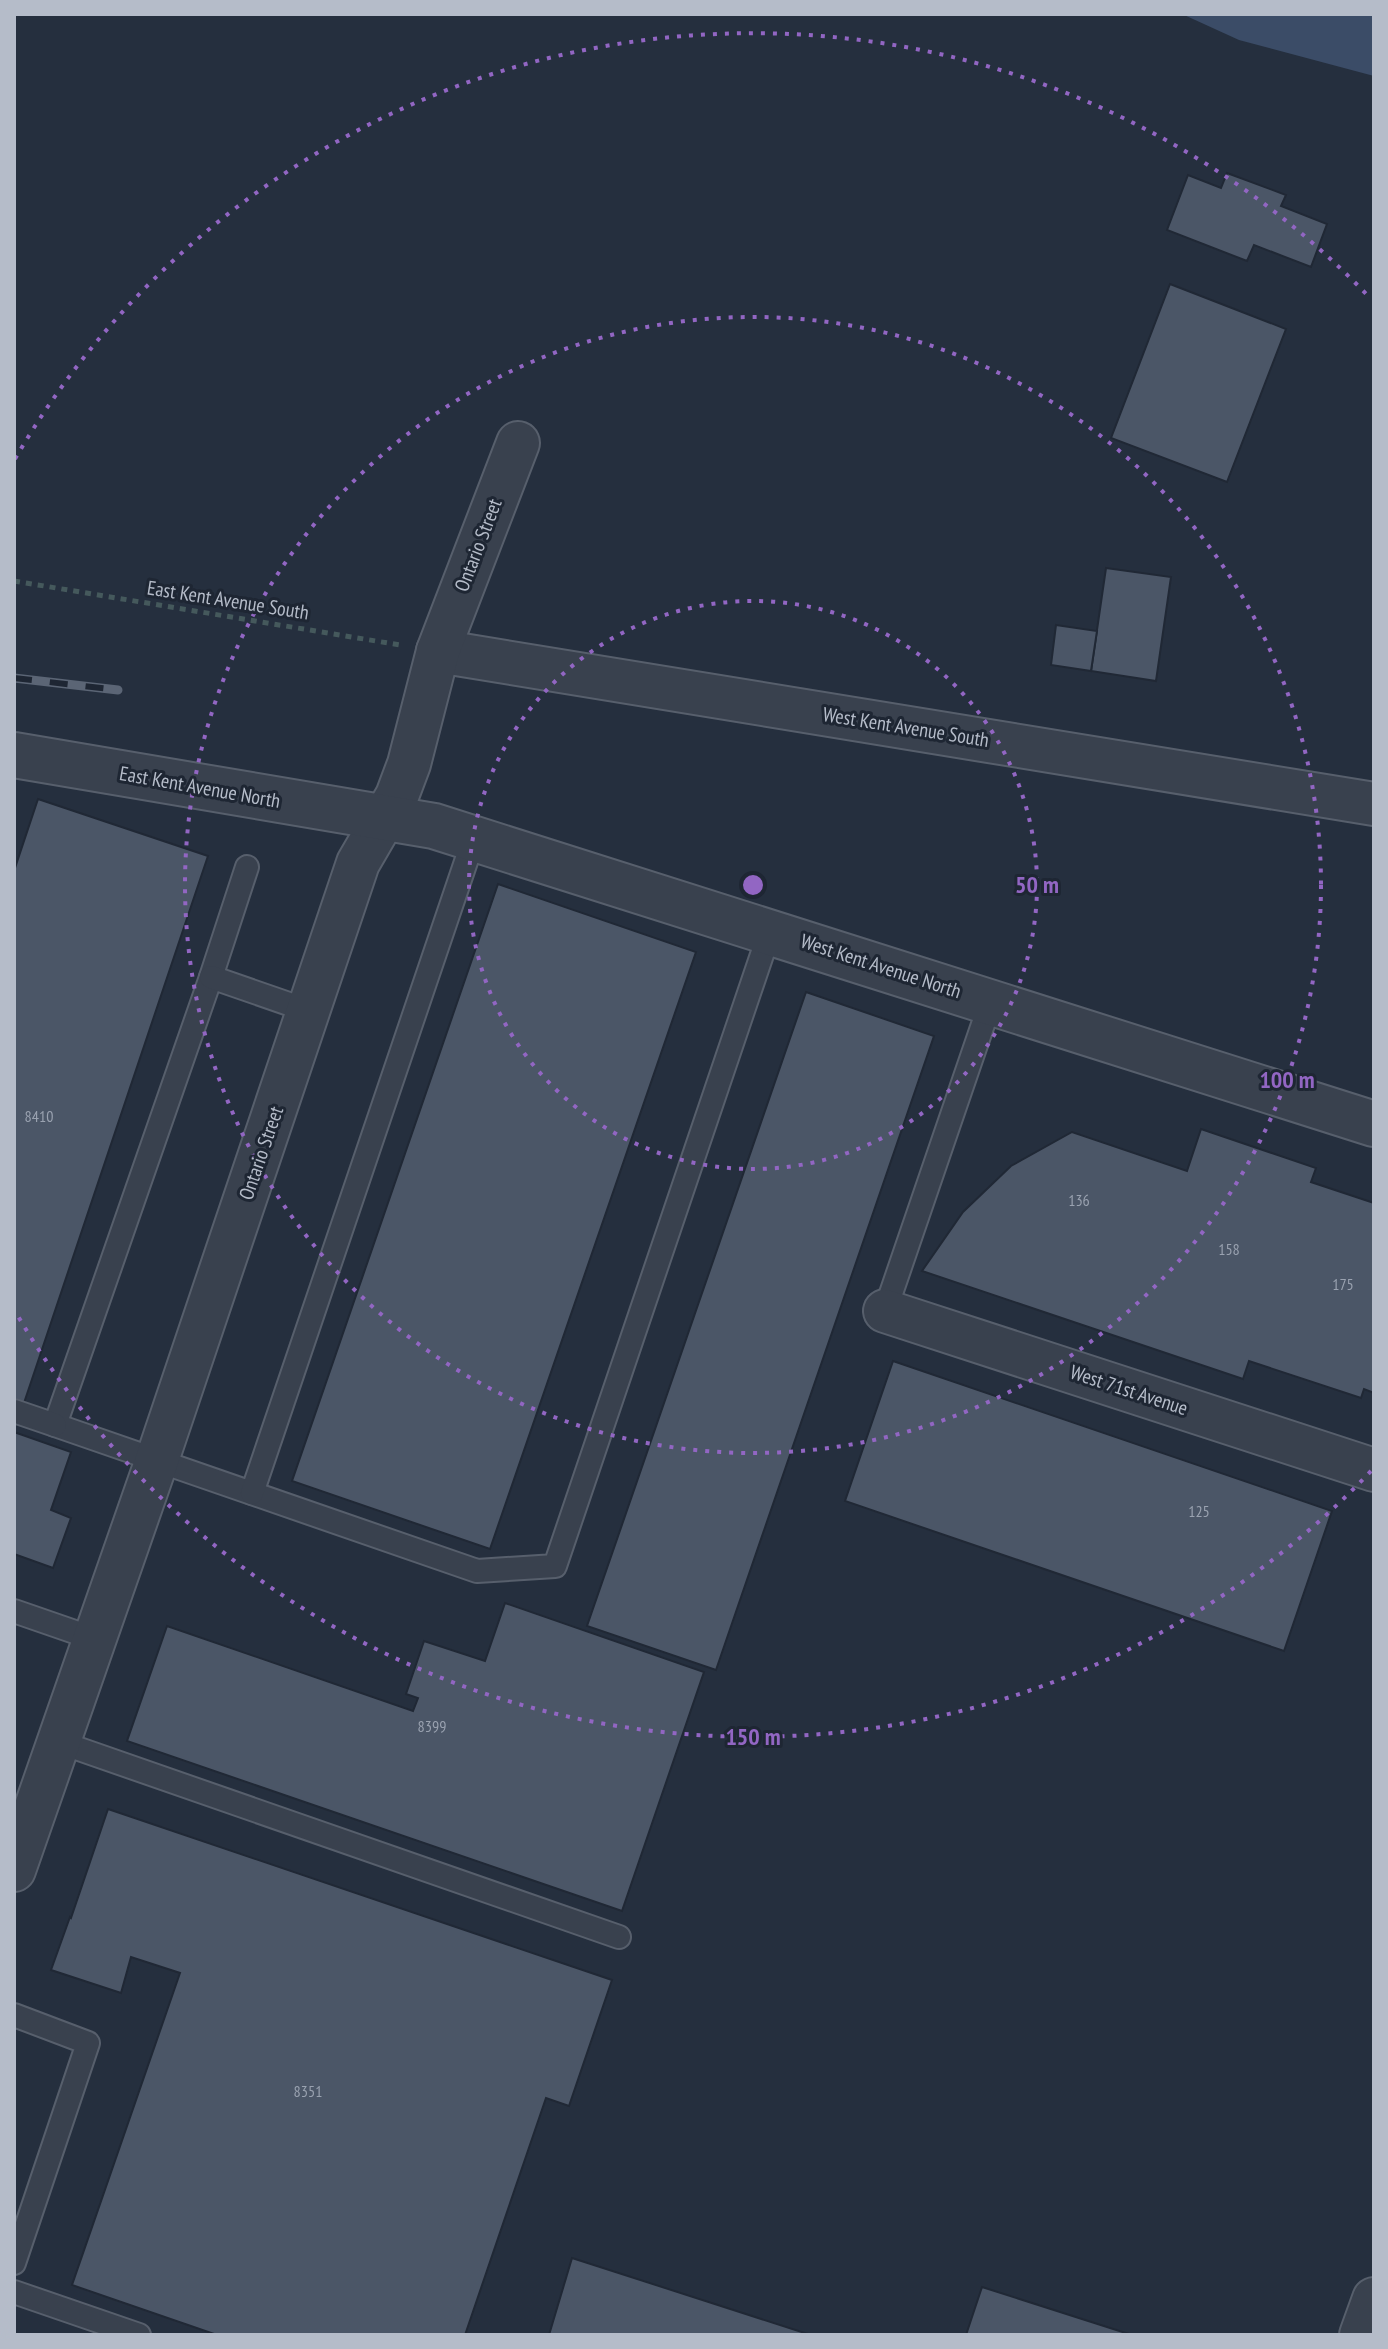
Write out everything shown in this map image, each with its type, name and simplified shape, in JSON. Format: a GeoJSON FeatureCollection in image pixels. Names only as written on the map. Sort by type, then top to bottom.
{"type":"FeatureCollection","features":[{"type":"Feature","properties":{"kind":"street","name":"Ontario Street"},"geometry":{"type":"LineString","coordinates":[[15,1864],[157,1460],[358,863],[397,796],[409,764],[438,651],[518,443]]}},
{"type":"Feature","properties":{"kind":"street","name":"West Kent Avenue South"},"geometry":{"type":"LineString","coordinates":[[438,651],[1374,804]]}},
{"type":"Feature","properties":{"kind":"street","name":"East Kent Avenue North"},"geometry":{"type":"LineString","coordinates":[[14,755],[386,819]]}},
{"type":"Feature","properties":{"kind":"street","name":"West Kent Avenue North"},"geometry":{"type":"LineString","coordinates":[[386,819],[434,826],[474,838],[1374,1124]]}},
{"type":"Feature","properties":{"kind":"street","name":"West 71st Avenue"},"geometry":{"type":"LineString","coordinates":[[885,1311],[1374,1470]]}},
{"type":"Feature","properties":{"kind":"lane"},"geometry":{"type":"LineString","coordinates":[[252,1493],[474,838]]}},
{"type":"Feature","properties":{"kind":"lane"},"geometry":{"type":"LineString","coordinates":[[55,1425],[247,867]]}},
{"type":"Feature","properties":{"kind":"lane"},"geometry":{"type":"LineString","coordinates":[[14,1411],[477,1571],[555,1566],[770,931]]}},
{"type":"Feature","properties":{"kind":"lane"},"geometry":{"type":"LineString","coordinates":[[211,977],[309,1011]]}},
{"type":"Feature","properties":{"kind":"lane"},"geometry":{"type":"LineString","coordinates":[[885,1311],[991,1001]]}},
{"type":"Feature","properties":{"kind":"lane"},"geometry":{"type":"LineString","coordinates":[[14,1611],[95,1639]]}},
{"type":"Feature","properties":{"kind":"lane"},"geometry":{"type":"LineString","coordinates":[[59,1742],[619,1937]]}},
{"type":"Feature","properties":{"kind":"lane"},"geometry":{"type":"LineString","coordinates":[[14,2015],[88,2043],[14,2263]]}},
{"type":"Feature","properties":{"kind":"lane"},"geometry":{"type":"LineString","coordinates":[[14,2292],[139,2335]]}},
{"type":"Feature","properties":{"kind":"path","name":"East Kent Avenue South"},"geometry":{"type":"LineString","coordinates":[[14,581],[438,651]]}},
{"type":"Feature","properties":{"kind":"water"},"geometry":{"type":"Polygon","coordinates":[[[1182,14],[1374,14],[1374,76],[1239,40],[1182,14]]]}},
{"type":"Feature","properties":{"kind":"building"},"geometry":{"type":"Polygon","coordinates":[[[1227,173],[1286,195],[1281,206],[1327,224],[1311,267],[1254,245],[1247,261],[1167,230],[1188,175],[1221,188],[1227,173]]]}},
{"type":"Feature","properties":{"kind":"building"},"geometry":{"type":"Polygon","coordinates":[[[1170,284],[1286,329],[1227,482],[1111,438],[1170,284]]]}},
{"type":"Feature","properties":{"kind":"building"},"geometry":{"type":"Polygon","coordinates":[[[1106,568],[1171,577],[1156,681],[1091,671],[1106,568]]]}},
{"type":"Feature","properties":{"kind":"building"},"geometry":{"type":"Polygon","coordinates":[[[1056,625],[1097,631],[1091,671],[1051,665],[1056,625]]]}},
{"type":"Feature","properties":{"kind":"building"},"geometry":{"type":"Polygon","coordinates":[[[38,799],[208,856],[24,1403],[14,1399],[14,871],[38,799]]]}},
{"type":"Feature","properties":{"kind":"building"},"geometry":{"type":"Polygon","coordinates":[[[498,884],[696,952],[490,1549],[292,1481],[498,884]]]}},
{"type":"Feature","properties":{"kind":"building"},"geometry":{"type":"Polygon","coordinates":[[[806,992],[934,1036],[716,1670],[587,1626],[806,992]]]}},
{"type":"Feature","properties":{"kind":"building"},"geometry":{"type":"Polygon","coordinates":[[[1201,1129],[1316,1168],[1311,1182],[1374,1203],[1374,1393],[1364,1389],[1361,1398],[1249,1361],[1243,1379],[922,1271],[963,1212],[1011,1166],[1072,1132],[1187,1171],[1201,1129]]]}},
{"type":"Feature","properties":{"kind":"building"},"geometry":{"type":"Polygon","coordinates":[[[893,1361],[1332,1511],[1284,1651],[845,1501],[893,1361]]]}},
{"type":"Feature","properties":{"kind":"building"},"geometry":{"type":"Polygon","coordinates":[[[14,1432],[71,1452],[51,1510],[71,1518],[53,1568],[14,1554],[14,1432]]]}},
{"type":"Feature","properties":{"kind":"building"},"geometry":{"type":"Polygon","coordinates":[[[505,1603],[704,1672],[622,1911],[127,1741],[167,1626],[413,1711],[418,1698],[406,1694],[424,1641],[485,1661],[505,1603]]]}},
{"type":"Feature","properties":{"kind":"building"},"geometry":{"type":"Polygon","coordinates":[[[108,1809],[612,1980],[569,2106],[546,2098],[465,2335],[217,2335],[72,2285],[180,1973],[131,1957],[121,1993],[51,1970],[108,1809]]]}},
{"type":"Feature","properties":{"kind":"building"},"geometry":{"type":"Polygon","coordinates":[[[572,2258],[811,2335],[549,2335],[572,2258]]]}},
{"type":"Feature","properties":{"kind":"building"},"geometry":{"type":"Polygon","coordinates":[[[982,2287],[1132,2335],[966,2335],[982,2287]]]}},
{"type":"Feature","properties":{"kind":"railway"},"geometry":{"type":"LineString","coordinates":[[14,678],[118,690]]}}]}
